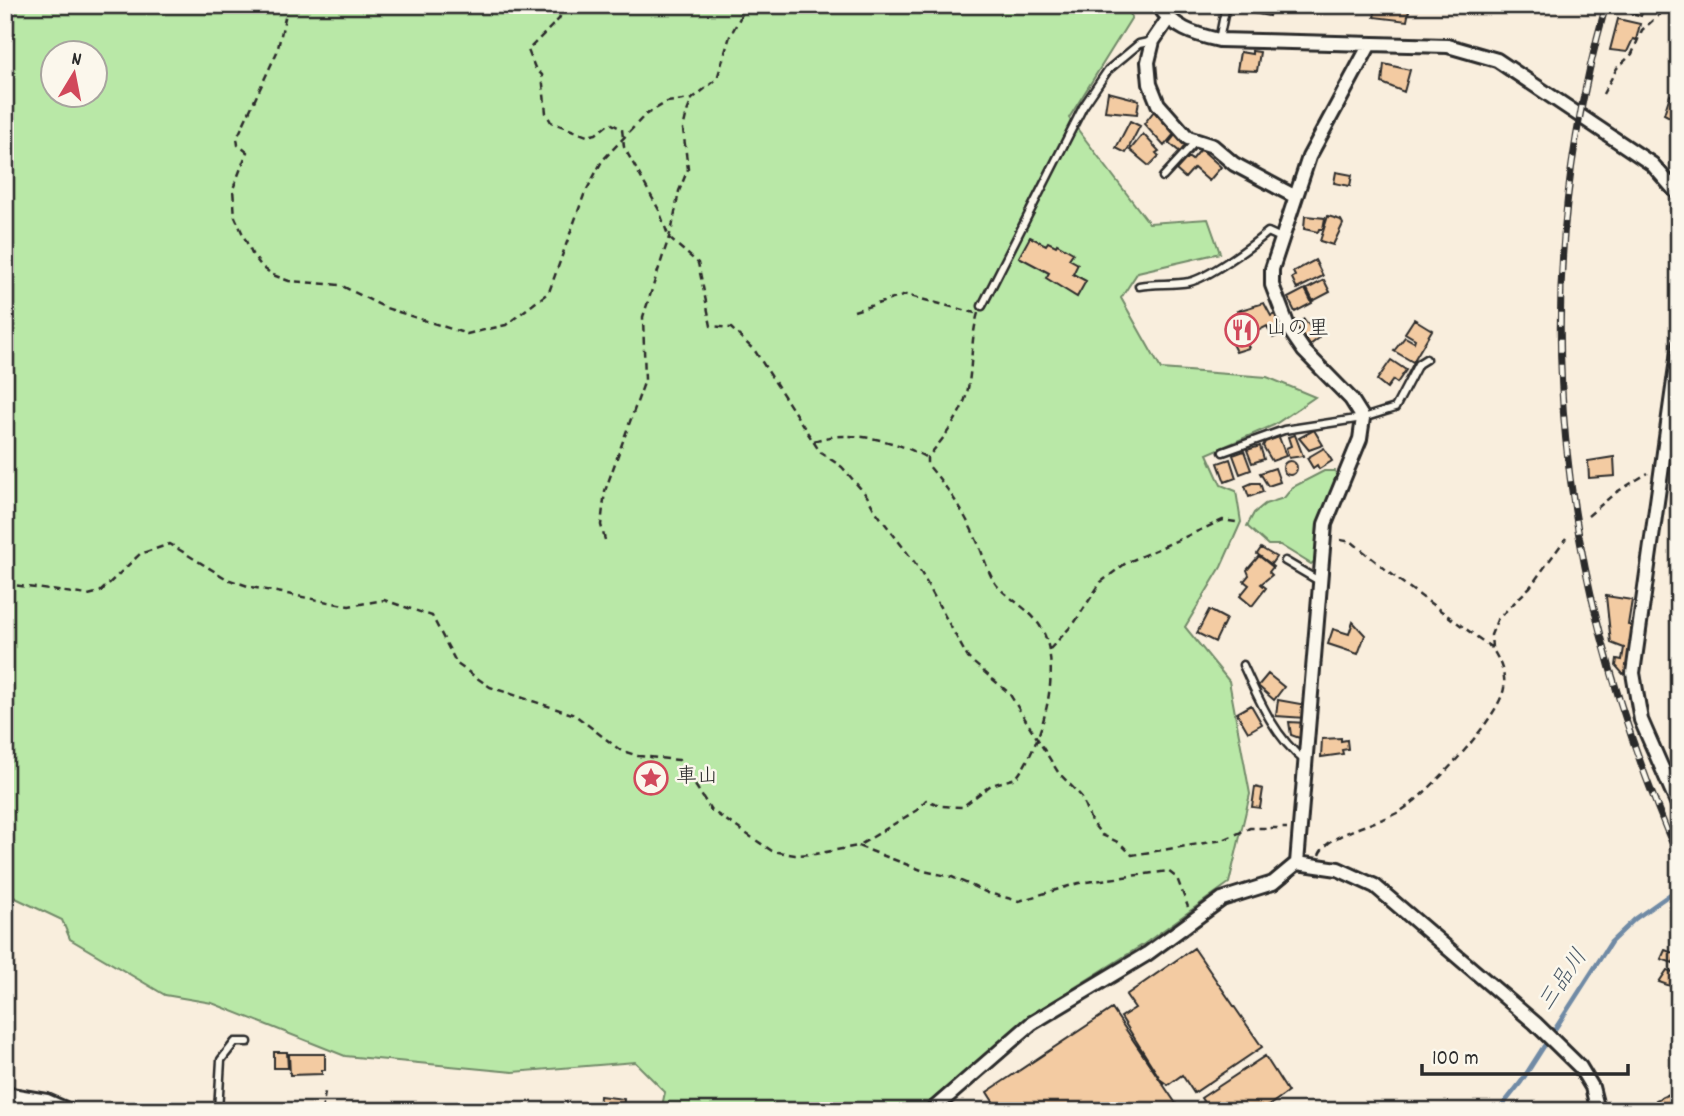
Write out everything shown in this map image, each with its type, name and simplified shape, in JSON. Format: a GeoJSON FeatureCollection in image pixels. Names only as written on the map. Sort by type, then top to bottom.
{"type":"FeatureCollection","features":[{"type":"Feature","properties":{"kind":"street"},"geometry":{"type":"LineString","coordinates":[[1158,5],[1168,19],[1182,30],[1219,40],[1448,47],[1497,60],[1674,179],[1679,195]]}},
{"type":"Feature","properties":{"kind":"street"},"geometry":{"type":"LineString","coordinates":[[1168,19],[1153,41],[1148,62],[1150,84],[1158,104],[1188,138],[1213,146],[1234,164],[1294,196]]}},
{"type":"Feature","properties":{"kind":"street"},"geometry":{"type":"LineString","coordinates":[[931,1111],[1032,1023],[1147,954],[1222,899],[1273,883],[1297,863],[1328,513],[1360,439],[1363,418],[1351,399],[1304,351],[1283,316],[1272,285],[1272,269],[1294,196],[1324,125],[1370,44]]}},
{"type":"Feature","properties":{"kind":"street"},"geometry":{"type":"LineString","coordinates":[[1679,345],[1674,432],[1661,465],[1633,673],[1641,720],[1679,807]]}},
{"type":"Feature","properties":{"kind":"street"},"geometry":{"type":"LineString","coordinates":[[1297,863],[1338,869],[1375,886],[1535,1023],[1580,1067],[1592,1087],[1598,1111]]}},
{"type":"Feature","properties":{"kind":"street"},"geometry":{"type":"LineString","coordinates":[[5,1094],[47,1101],[70,1111]]}},
{"type":"Feature","properties":{"kind":"lane"},"geometry":{"type":"LineString","coordinates":[[1219,40],[1226,5]]}},
{"type":"Feature","properties":{"kind":"lane"},"geometry":{"type":"LineString","coordinates":[[982,306],[1083,107],[1108,70],[1139,44],[1153,41]]}},
{"type":"Feature","properties":{"kind":"lane"},"geometry":{"type":"LineString","coordinates":[[1163,177],[1196,141]]}},
{"type":"Feature","properties":{"kind":"lane"},"geometry":{"type":"LineString","coordinates":[[1139,286],[1162,281],[1186,283],[1200,279],[1238,256],[1268,232],[1280,238]]}},
{"type":"Feature","properties":{"kind":"lane"},"geometry":{"type":"LineString","coordinates":[[1223,452],[1284,430],[1363,418],[1395,408],[1418,365],[1426,359]]}},
{"type":"Feature","properties":{"kind":"lane"},"geometry":{"type":"LineString","coordinates":[[1285,561],[1321,582]]}},
{"type":"Feature","properties":{"kind":"lane"},"geometry":{"type":"LineString","coordinates":[[1243,665],[1279,733],[1292,751],[1306,762]]}},
{"type":"Feature","properties":{"kind":"lane"},"geometry":{"type":"LineString","coordinates":[[218,1111],[221,1060],[235,1042],[248,1042]]}},
{"type":"Feature","properties":{"kind":"path"},"geometry":{"type":"LineString","coordinates":[[288,5],[277,52],[237,138],[247,157],[233,189],[234,217],[241,234],[257,260],[273,275],[289,281],[340,285],[386,308],[467,334],[506,325],[549,292],[584,195],[602,161],[645,115],[667,102],[692,100]]}},
{"type":"Feature","properties":{"kind":"path"},"geometry":{"type":"LineString","coordinates":[[565,5],[559,19],[528,50],[545,85],[546,113],[551,122],[587,136],[596,134],[610,122],[622,129],[624,147],[659,210],[669,238],[698,263],[711,326],[732,328],[755,351],[820,452],[842,467],[867,496],[918,567],[968,658],[1009,693],[1058,772],[1081,796],[1091,821],[1102,835],[1120,843],[1132,855],[1223,840],[1250,828],[1274,826],[1301,830]]}},
{"type":"Feature","properties":{"kind":"path"},"geometry":{"type":"LineString","coordinates":[[605,540],[601,525],[605,491],[645,380],[643,317],[669,238],[679,191],[688,169],[683,129],[692,100],[717,79],[730,36],[747,5]]}},
{"type":"Feature","properties":{"kind":"path"},"geometry":{"type":"LineString","coordinates":[[1603,94],[1617,68],[1632,54],[1642,30],[1670,5]]}},
{"type":"Feature","properties":{"kind":"path"},"geometry":{"type":"LineString","coordinates":[[854,311],[906,295],[978,314]]}},
{"type":"Feature","properties":{"kind":"path"},"geometry":{"type":"LineString","coordinates":[[5,584],[88,595],[100,592],[140,554],[170,544],[183,549],[227,579],[251,587],[349,606],[384,600],[432,616],[457,664],[490,687],[575,715],[620,750],[638,756],[679,760],[711,810],[772,851],[815,854],[858,846],[876,832],[917,810],[926,800],[942,806],[962,807],[991,785],[1016,778],[1036,740],[1051,678],[1050,649],[1040,626],[1029,611],[995,584],[952,493],[927,464],[927,458],[950,430],[964,401],[971,364],[970,343],[982,306]]}},
{"type":"Feature","properties":{"kind":"path"},"geometry":{"type":"LineString","coordinates":[[814,441],[832,435],[855,437],[895,444],[927,458]]}},
{"type":"Feature","properties":{"kind":"path"},"geometry":{"type":"LineString","coordinates":[[1588,516],[1615,493],[1661,465]]}},
{"type":"Feature","properties":{"kind":"path"},"geometry":{"type":"LineString","coordinates":[[1050,649],[1075,622],[1101,582],[1126,563],[1223,520],[1236,522]]}},
{"type":"Feature","properties":{"kind":"path"},"geometry":{"type":"LineString","coordinates":[[1315,865],[1321,850],[1331,841],[1399,812],[1458,758],[1500,702],[1505,686],[1501,662],[1492,648],[1400,581],[1352,542],[1325,536]]}},
{"type":"Feature","properties":{"kind":"path"},"geometry":{"type":"LineString","coordinates":[[1492,648],[1491,635],[1497,620],[1530,587],[1566,538]]}},
{"type":"Feature","properties":{"kind":"path"},"geometry":{"type":"LineString","coordinates":[[858,846],[924,871],[952,877],[1019,901],[1079,883],[1168,871],[1177,878],[1191,920]]}},
{"type":"Feature","properties":{"kind":"path"},"geometry":{"type":"LineString","coordinates":[[322,1111],[324,1092]]}},
{"type":"Feature","properties":{"kind":"green space"},"geometry":{"type":"Polygon","coordinates":[[[5,5],[1124,5],[1132,17],[1069,118],[1149,223],[1208,219],[1220,253],[1138,272],[1121,298],[1161,369],[1267,377],[1315,397],[1274,425],[1207,454],[1221,485],[1236,491],[1241,522],[1221,567],[1185,627],[1229,681],[1250,794],[1229,883],[1144,944],[1031,1015],[919,1111],[821,1111],[816,1103],[798,1111],[661,1111],[665,1092],[635,1062],[513,1072],[345,1056],[212,1003],[165,995],[70,939],[62,920],[5,893],[5,5]]]}},
{"type":"Feature","properties":{"kind":"green space"},"geometry":{"type":"Polygon","coordinates":[[[1324,471],[1335,471],[1338,479],[1316,560],[1311,564],[1280,545],[1268,545],[1247,526],[1254,513],[1265,504],[1284,498],[1293,487],[1324,471]]]}},
{"type":"Feature","properties":{"kind":"building"},"geometry":{"type":"Polygon","coordinates":[[[1242,5],[1272,5],[1269,16],[1253,13],[1242,5]]]}},
{"type":"Feature","properties":{"kind":"building"},"geometry":{"type":"Polygon","coordinates":[[[1377,5],[1410,5],[1407,21],[1374,17],[1377,5]]]}},
{"type":"Feature","properties":{"kind":"building"},"geometry":{"type":"Polygon","coordinates":[[[1627,5],[1661,5],[1659,12],[1643,11],[1641,16],[1630,12],[1632,7],[1627,5]]]}},
{"type":"Feature","properties":{"kind":"building"},"geometry":{"type":"Polygon","coordinates":[[[1618,19],[1640,24],[1636,40],[1633,39],[1627,52],[1610,50],[1618,19]]]}},
{"type":"Feature","properties":{"kind":"building"},"geometry":{"type":"Polygon","coordinates":[[[1252,51],[1260,52],[1257,71],[1237,70],[1240,52],[1252,54],[1252,51]]]}},
{"type":"Feature","properties":{"kind":"building"},"geometry":{"type":"Polygon","coordinates":[[[1384,64],[1410,70],[1404,92],[1382,83],[1384,64]]]}},
{"type":"Feature","properties":{"kind":"building"},"geometry":{"type":"Polygon","coordinates":[[[1108,92],[1139,100],[1137,114],[1105,111],[1108,92]]]}},
{"type":"Feature","properties":{"kind":"building"},"geometry":{"type":"Polygon","coordinates":[[[1670,95],[1679,98],[1679,122],[1664,114],[1670,95]]]}},
{"type":"Feature","properties":{"kind":"building"},"geometry":{"type":"Polygon","coordinates":[[[1154,111],[1175,133],[1164,146],[1144,124],[1154,111]]]}},
{"type":"Feature","properties":{"kind":"building"},"geometry":{"type":"Polygon","coordinates":[[[1130,121],[1140,126],[1126,153],[1116,148],[1130,121]]]}},
{"type":"Feature","properties":{"kind":"building"},"geometry":{"type":"Polygon","coordinates":[[[1143,134],[1159,151],[1156,153],[1159,156],[1149,166],[1130,150],[1143,134]]]}},
{"type":"Feature","properties":{"kind":"building"},"geometry":{"type":"Polygon","coordinates":[[[1176,134],[1187,143],[1180,152],[1169,143],[1176,134]]]}},
{"type":"Feature","properties":{"kind":"building"},"geometry":{"type":"Polygon","coordinates":[[[1201,149],[1221,167],[1209,181],[1194,168],[1185,178],[1176,170],[1188,157],[1192,160],[1201,149]]]}},
{"type":"Feature","properties":{"kind":"building"},"geometry":{"type":"Polygon","coordinates":[[[1336,172],[1352,175],[1350,186],[1334,183],[1336,172]]]}},
{"type":"Feature","properties":{"kind":"building"},"geometry":{"type":"Polygon","coordinates":[[[1305,216],[1325,218],[1323,229],[1318,232],[1304,229],[1305,216]]]}},
{"type":"Feature","properties":{"kind":"building"},"geometry":{"type":"Polygon","coordinates":[[[1328,216],[1341,220],[1343,224],[1333,245],[1320,241],[1328,216]]]}},
{"type":"Feature","properties":{"kind":"building"},"geometry":{"type":"Polygon","coordinates":[[[1030,237],[1046,245],[1048,242],[1056,246],[1057,244],[1073,253],[1069,259],[1078,264],[1073,274],[1086,281],[1077,297],[1046,278],[1049,273],[1019,257],[1030,237]]]}},
{"type":"Feature","properties":{"kind":"building"},"geometry":{"type":"Polygon","coordinates":[[[1315,260],[1323,276],[1297,289],[1292,278],[1295,276],[1293,272],[1315,260]]]}},
{"type":"Feature","properties":{"kind":"building"},"geometry":{"type":"Polygon","coordinates":[[[1324,280],[1330,292],[1313,301],[1307,289],[1324,280]]]}},
{"type":"Feature","properties":{"kind":"building"},"geometry":{"type":"Polygon","coordinates":[[[1305,289],[1312,303],[1295,312],[1288,298],[1305,289]]]}},
{"type":"Feature","properties":{"kind":"building","name":"山の里"},"geometry":{"type":"Polygon","coordinates":[[[1264,303],[1271,316],[1275,314],[1285,332],[1273,338],[1267,326],[1244,338],[1249,348],[1236,352],[1224,327],[1240,317],[1237,311],[1264,303]]]}},
{"type":"Feature","properties":{"kind":"building"},"geometry":{"type":"Polygon","coordinates":[[[1304,319],[1319,338],[1310,345],[1295,325],[1304,319]]]}},
{"type":"Feature","properties":{"kind":"building"},"geometry":{"type":"Polygon","coordinates":[[[1414,319],[1432,330],[1413,362],[1394,351],[1405,337],[1414,342],[1415,339],[1405,333],[1414,319]]]}},
{"type":"Feature","properties":{"kind":"building"},"geometry":{"type":"Polygon","coordinates":[[[1391,360],[1406,370],[1397,383],[1393,380],[1387,388],[1377,380],[1391,360]]]}},
{"type":"Feature","properties":{"kind":"building"},"geometry":{"type":"Polygon","coordinates":[[[1314,430],[1323,445],[1309,450],[1299,438],[1314,430]]]}},
{"type":"Feature","properties":{"kind":"building"},"geometry":{"type":"Polygon","coordinates":[[[1295,435],[1303,456],[1289,458],[1286,448],[1291,446],[1288,437],[1295,435]]]}},
{"type":"Feature","properties":{"kind":"building"},"geometry":{"type":"Polygon","coordinates":[[[1279,437],[1286,456],[1272,461],[1263,446],[1265,442],[1279,437]]]}},
{"type":"Feature","properties":{"kind":"building"},"geometry":{"type":"Polygon","coordinates":[[[1260,446],[1264,459],[1252,463],[1247,450],[1260,446]]]}},
{"type":"Feature","properties":{"kind":"building"},"geometry":{"type":"Polygon","coordinates":[[[1324,448],[1332,461],[1319,469],[1317,465],[1313,468],[1307,458],[1324,448]]]}},
{"type":"Feature","properties":{"kind":"building"},"geometry":{"type":"Polygon","coordinates":[[[1244,451],[1251,470],[1240,474],[1233,455],[1244,451]]]}},
{"type":"Feature","properties":{"kind":"building"},"geometry":{"type":"Polygon","coordinates":[[[1614,457],[1615,476],[1589,478],[1588,461],[1614,457]]]}},
{"type":"Feature","properties":{"kind":"building"},"geometry":{"type":"Polygon","coordinates":[[[1230,459],[1236,478],[1225,482],[1218,463],[1230,459]]]}},
{"type":"Feature","properties":{"kind":"building"},"geometry":{"type":"Polygon","coordinates":[[[1290,461],[1295,463],[1295,473],[1290,475],[1285,473],[1283,468],[1285,463],[1290,461]]]}},
{"type":"Feature","properties":{"kind":"building"},"geometry":{"type":"Polygon","coordinates":[[[1275,468],[1280,482],[1268,486],[1260,473],[1275,468]]]}},
{"type":"Feature","properties":{"kind":"building"},"geometry":{"type":"Polygon","coordinates":[[[1260,483],[1263,492],[1249,497],[1245,486],[1260,483]]]}},
{"type":"Feature","properties":{"kind":"building"},"geometry":{"type":"Polygon","coordinates":[[[1261,548],[1276,557],[1271,564],[1257,554],[1261,548]]]}},
{"type":"Feature","properties":{"kind":"building"},"geometry":{"type":"Polygon","coordinates":[[[1259,556],[1273,567],[1269,572],[1272,575],[1261,584],[1266,588],[1252,606],[1240,596],[1249,585],[1244,581],[1249,575],[1247,570],[1259,556]]]}},
{"type":"Feature","properties":{"kind":"building"},"geometry":{"type":"Polygon","coordinates":[[[1606,596],[1632,600],[1628,625],[1635,626],[1629,673],[1623,674],[1616,666],[1617,659],[1622,660],[1624,648],[1611,643],[1606,596]]]}},
{"type":"Feature","properties":{"kind":"building"},"geometry":{"type":"Polygon","coordinates":[[[1209,610],[1226,619],[1215,642],[1197,633],[1209,610]]]}},
{"type":"Feature","properties":{"kind":"building"},"geometry":{"type":"Polygon","coordinates":[[[1353,622],[1365,635],[1358,654],[1328,644],[1333,629],[1349,634],[1353,622]]]}},
{"type":"Feature","properties":{"kind":"building"},"geometry":{"type":"Polygon","coordinates":[[[1268,674],[1284,687],[1274,700],[1258,686],[1268,674]]]}},
{"type":"Feature","properties":{"kind":"building"},"geometry":{"type":"Polygon","coordinates":[[[1278,700],[1306,705],[1305,718],[1276,716],[1278,700]]]}},
{"type":"Feature","properties":{"kind":"building"},"geometry":{"type":"Polygon","coordinates":[[[1251,705],[1262,724],[1248,732],[1237,713],[1251,705]]]}},
{"type":"Feature","properties":{"kind":"building"},"geometry":{"type":"Polygon","coordinates":[[[1289,722],[1306,723],[1305,740],[1291,735],[1289,722]]]}},
{"type":"Feature","properties":{"kind":"building"},"geometry":{"type":"Polygon","coordinates":[[[1341,738],[1341,741],[1347,740],[1348,749],[1342,750],[1343,754],[1321,757],[1322,739],[1341,738]]]}},
{"type":"Feature","properties":{"kind":"building"},"geometry":{"type":"Polygon","coordinates":[[[1255,787],[1263,789],[1260,808],[1252,807],[1255,787]]]}},
{"type":"Feature","properties":{"kind":"building"},"geometry":{"type":"Polygon","coordinates":[[[1194,948],[1262,1047],[1194,1093],[1182,1075],[1168,1085],[1161,1080],[1121,1017],[1135,1008],[1126,995],[1194,948]]]}},
{"type":"Feature","properties":{"kind":"building"},"geometry":{"type":"Polygon","coordinates":[[[1665,950],[1676,954],[1673,963],[1661,959],[1665,950]]]}},
{"type":"Feature","properties":{"kind":"building"},"geometry":{"type":"Polygon","coordinates":[[[1667,970],[1679,974],[1679,989],[1659,982],[1667,970]]]}},
{"type":"Feature","properties":{"kind":"building"},"geometry":{"type":"Polygon","coordinates":[[[1112,1009],[1181,1111],[999,1111],[987,1092],[1112,1009]]]}},
{"type":"Feature","properties":{"kind":"building"},"geometry":{"type":"Polygon","coordinates":[[[274,1052],[287,1052],[288,1068],[274,1068],[274,1052]]]}},
{"type":"Feature","properties":{"kind":"building"},"geometry":{"type":"Polygon","coordinates":[[[289,1054],[325,1054],[325,1070],[322,1070],[322,1074],[290,1075],[289,1054]]]}},
{"type":"Feature","properties":{"kind":"building"},"geometry":{"type":"Polygon","coordinates":[[[1265,1056],[1288,1092],[1261,1111],[1210,1111],[1201,1098],[1265,1056]]]}},
{"type":"Feature","properties":{"kind":"building"},"geometry":{"type":"Polygon","coordinates":[[[1669,1094],[1673,1103],[1660,1109],[1656,1100],[1669,1094]]]}},
{"type":"Feature","properties":{"kind":"building"},"geometry":{"type":"Polygon","coordinates":[[[600,1096],[624,1099],[623,1111],[599,1111],[600,1096]]]}},
{"type":"Feature","properties":{"kind":"waterway","name":"三品川"},"geometry":{"type":"LineString","coordinates":[[1498,1111],[1521,1082],[1611,942],[1635,919],[1679,888]]}},
{"type":"Feature","properties":{"kind":"railway"},"geometry":{"type":"LineString","coordinates":[[1606,5],[1580,115],[1565,224],[1560,332],[1566,438],[1581,544],[1605,650],[1638,755],[1679,859]]}},
{"type":"Feature","properties":{"kind":"place","name":"山の里"},"geometry":{"type":"Point","coordinates":[1242,330]}},
{"type":"Feature","properties":{"kind":"place","name":"車山"},"geometry":{"type":"Point","coordinates":[651,778]}}]}
